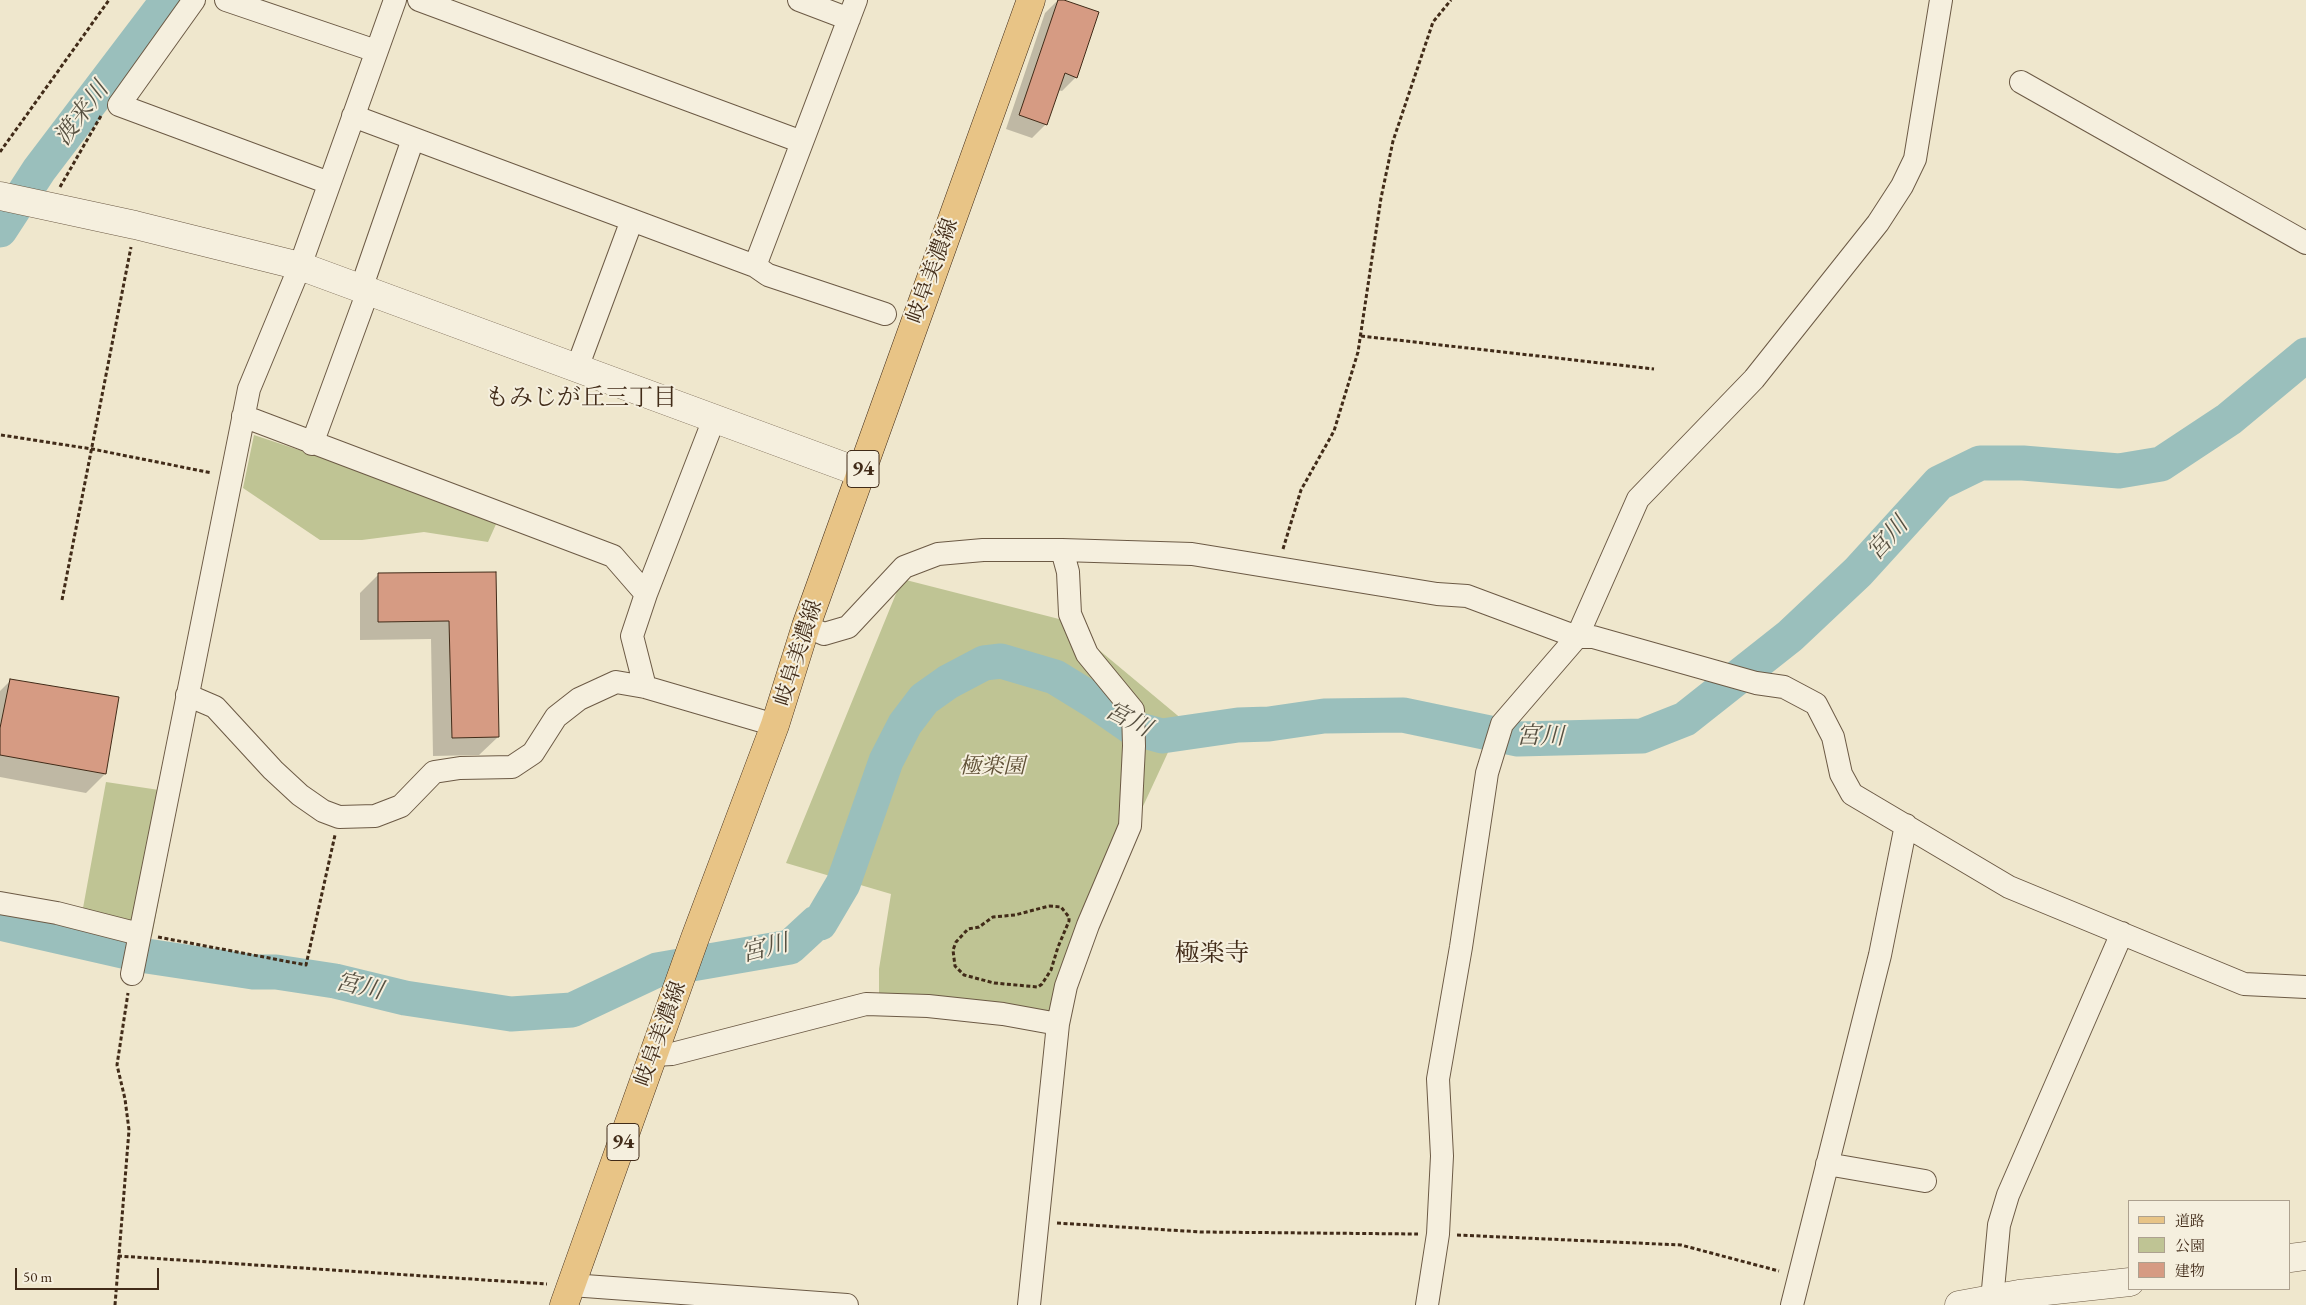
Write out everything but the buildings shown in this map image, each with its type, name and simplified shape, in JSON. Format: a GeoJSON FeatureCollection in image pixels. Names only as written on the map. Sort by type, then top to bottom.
{"type":"FeatureCollection","features":[{"type":"Feature","properties":{"kind":"main road","name":"岐阜美濃線"},"geometry":{"type":"LineString","coordinates":[[568,1295],[695,938],[775,725],[806,626],[1031,0]]}},
{"type":"Feature","properties":{"kind":"street"},"geometry":{"type":"LineString","coordinates":[[194,0],[119,105],[329,183]]}},
{"type":"Feature","properties":{"kind":"street"},"geometry":{"type":"LineString","coordinates":[[226,0],[376,51]]}},
{"type":"Feature","properties":{"kind":"street"},"geometry":{"type":"LineString","coordinates":[[132,974],[187,694],[233,477],[249,389],[255,370],[300,266],[395,0]]}},
{"type":"Feature","properties":{"kind":"street"},"geometry":{"type":"LineString","coordinates":[[419,0],[802,142]]}},
{"type":"Feature","properties":{"kind":"street"},"geometry":{"type":"LineString","coordinates":[[756,266],[852,9],[799,0]]}},
{"type":"Feature","properties":{"kind":"street"},"geometry":{"type":"LineString","coordinates":[[1427,1305],[1438,1234],[1442,1156],[1438,1079],[1461,947],[1487,773],[1502,724],[1577,637],[1638,498],[1754,379],[1878,223],[1902,186],[1915,159],[1941,0]]}},
{"type":"Feature","properties":{"kind":"street"},"geometry":{"type":"LineString","coordinates":[[2021,82],[2306,243]]}},
{"type":"Feature","properties":{"kind":"street"},"geometry":{"type":"LineString","coordinates":[[353,116],[756,266],[768,274],[885,314]]}},
{"type":"Feature","properties":{"kind":"street"},"geometry":{"type":"LineString","coordinates":[[312,444],[413,138]]}},
{"type":"Feature","properties":{"kind":"street"},"geometry":{"type":"LineString","coordinates":[[0,196],[48,208],[135,225],[300,266],[862,472]]}},
{"type":"Feature","properties":{"kind":"street"},"geometry":{"type":"LineString","coordinates":[[577,368],[632,220]]}},
{"type":"Feature","properties":{"kind":"street"},"geometry":{"type":"LineString","coordinates":[[243,416],[312,444],[613,556],[646,594]]}},
{"type":"Feature","properties":{"kind":"street"},"geometry":{"type":"LineString","coordinates":[[645,688],[632,636],[646,594],[714,419]]}},
{"type":"Feature","properties":{"kind":"street"},"geometry":{"type":"LineString","coordinates":[[806,626],[824,634],[848,627],[904,567],[938,554],[982,550],[1062,550],[1192,554],[1427,593],[1467,596],[1577,637],[1593,637],[1756,683],[1784,687],[1816,704],[1833,738],[1842,774],[1852,794],[2009,886],[2244,984],[2306,987]]}},
{"type":"Feature","properties":{"kind":"street"},"geometry":{"type":"LineString","coordinates":[[1029,1305],[1058,1024],[1066,986],[1091,918],[1130,826],[1134,746],[1133,710],[1087,654],[1070,614],[1068,572],[1062,550]]}},
{"type":"Feature","properties":{"kind":"street"},"geometry":{"type":"LineString","coordinates":[[187,694],[215,707],[272,770],[323,811],[339,817],[374,816],[401,806],[434,772],[460,768],[512,767],[533,753],[556,716],[579,699],[616,682],[645,688],[775,725]]}},
{"type":"Feature","properties":{"kind":"street"},"geometry":{"type":"LineString","coordinates":[[1792,1305],[1880,955],[1906,825]]}},
{"type":"Feature","properties":{"kind":"street"},"geometry":{"type":"LineString","coordinates":[[0,903],[57,914],[138,938]]}},
{"type":"Feature","properties":{"kind":"street"},"geometry":{"type":"LineString","coordinates":[[1992,1300],[1994,1257],[1999,1225],[2008,1195],[2122,933]]}},
{"type":"Feature","properties":{"kind":"street"},"geometry":{"type":"LineString","coordinates":[[654,1054],[672,1054],[866,1004],[946,1008],[1003,1014],[1058,1024]]}},
{"type":"Feature","properties":{"kind":"street"},"geometry":{"type":"LineString","coordinates":[[1827,1164],[1925,1182]]}},
{"type":"Feature","properties":{"kind":"street"},"geometry":{"type":"LineString","coordinates":[[2291,1258],[2306,1256]]}},
{"type":"Feature","properties":{"kind":"street"},"geometry":{"type":"LineString","coordinates":[[1959,1305],[2019,1294],[2128,1282]]}},
{"type":"Feature","properties":{"kind":"street"},"geometry":{"type":"LineString","coordinates":[[568,1295],[847,1305]]}},
{"type":"Feature","properties":{"kind":"path"},"geometry":{"type":"LineString","coordinates":[[0,152],[109,0]]}},
{"type":"Feature","properties":{"kind":"path"},"geometry":{"type":"LineString","coordinates":[[1278,567],[1301,490],[1334,431],[1361,336],[1381,198],[1393,141],[1433,22],[1451,0]]}},
{"type":"Feature","properties":{"kind":"path"},"geometry":{"type":"LineString","coordinates":[[48,208],[105,110],[119,105]]}},
{"type":"Feature","properties":{"kind":"path"},"geometry":{"type":"LineString","coordinates":[[62,600],[135,225]]}},
{"type":"Feature","properties":{"kind":"path"},"geometry":{"type":"LineString","coordinates":[[1361,336],[1654,369]]}},
{"type":"Feature","properties":{"kind":"path"},"geometry":{"type":"LineString","coordinates":[[1,435],[92,449],[233,477]]}},
{"type":"Feature","properties":{"kind":"path"},"geometry":{"type":"LineString","coordinates":[[138,938],[306,965],[339,817]]}},
{"type":"Feature","properties":{"kind":"path"},"geometry":{"type":"LineString","coordinates":[[1055,906],[1061,907],[1070,921],[1050,970],[1042,984],[1038,987],[986,981],[964,975],[955,966],[953,950],[956,942],[968,929],[979,927],[993,917],[1055,906]]}},
{"type":"Feature","properties":{"kind":"path"},"geometry":{"type":"LineString","coordinates":[[114,1305],[129,1130],[125,1099],[117,1065],[132,974]]}},
{"type":"Feature","properties":{"kind":"path"},"geometry":{"type":"LineString","coordinates":[[1038,1222],[1201,1232],[1438,1234],[1682,1245],[1799,1276]]}},
{"type":"Feature","properties":{"kind":"path"},"geometry":{"type":"LineString","coordinates":[[118,1256],[492,1282],[568,1295]]}},
{"type":"Feature","properties":{"kind":"green space"},"geometry":{"type":"Polygon","coordinates":[[[254,435],[332,461],[497,522],[488,542],[424,532],[362,540],[320,540],[243,488],[254,435]]]}},
{"type":"Feature","properties":{"kind":"green space","name":"極楽園"},"geometry":{"type":"Polygon","coordinates":[[[902,579],[1063,620],[1183,720],[1088,925],[1058,1024],[879,1006],[879,969],[891,894],[786,863],[902,579]]]}},
{"type":"Feature","properties":{"kind":"green space"},"geometry":{"type":"Polygon","coordinates":[[[106,782],[179,793],[152,936],[81,919],[106,782]]]}},
{"type":"Feature","properties":{"kind":"waterway","name":"渡来川"},"geometry":{"type":"LineString","coordinates":[[0,230],[39,170],[168,0]]}},
{"type":"Feature","properties":{"kind":"waterway","name":"宮川"},"geometry":{"type":"LineString","coordinates":[[0,923],[140,955],[253,972],[276,972],[335,981],[405,998],[511,1014],[572,1010],[657,970],[790,947],[816,923],[820,923],[843,884],[886,761],[905,724],[924,699],[948,682],[984,663],[1001,661],[1055,677],[1133,728],[1162,736],[1238,725],[1269,724],[1324,716],[1403,715],[1518,739],[1642,736],[1685,719],[1790,636],[1858,572],[1939,483],[1980,463],[2023,463],[2119,471],[2161,464],[2229,419],[2306,355]]}},
{"type":"Feature","properties":{"kind":"district","name":"もみじが丘三丁目"},"geometry":{"type":"Point","coordinates":[581,398]}},
{"type":"Feature","properties":{"kind":"district","name":"極楽寺"},"geometry":{"type":"Point","coordinates":[1212,954]}}]}
